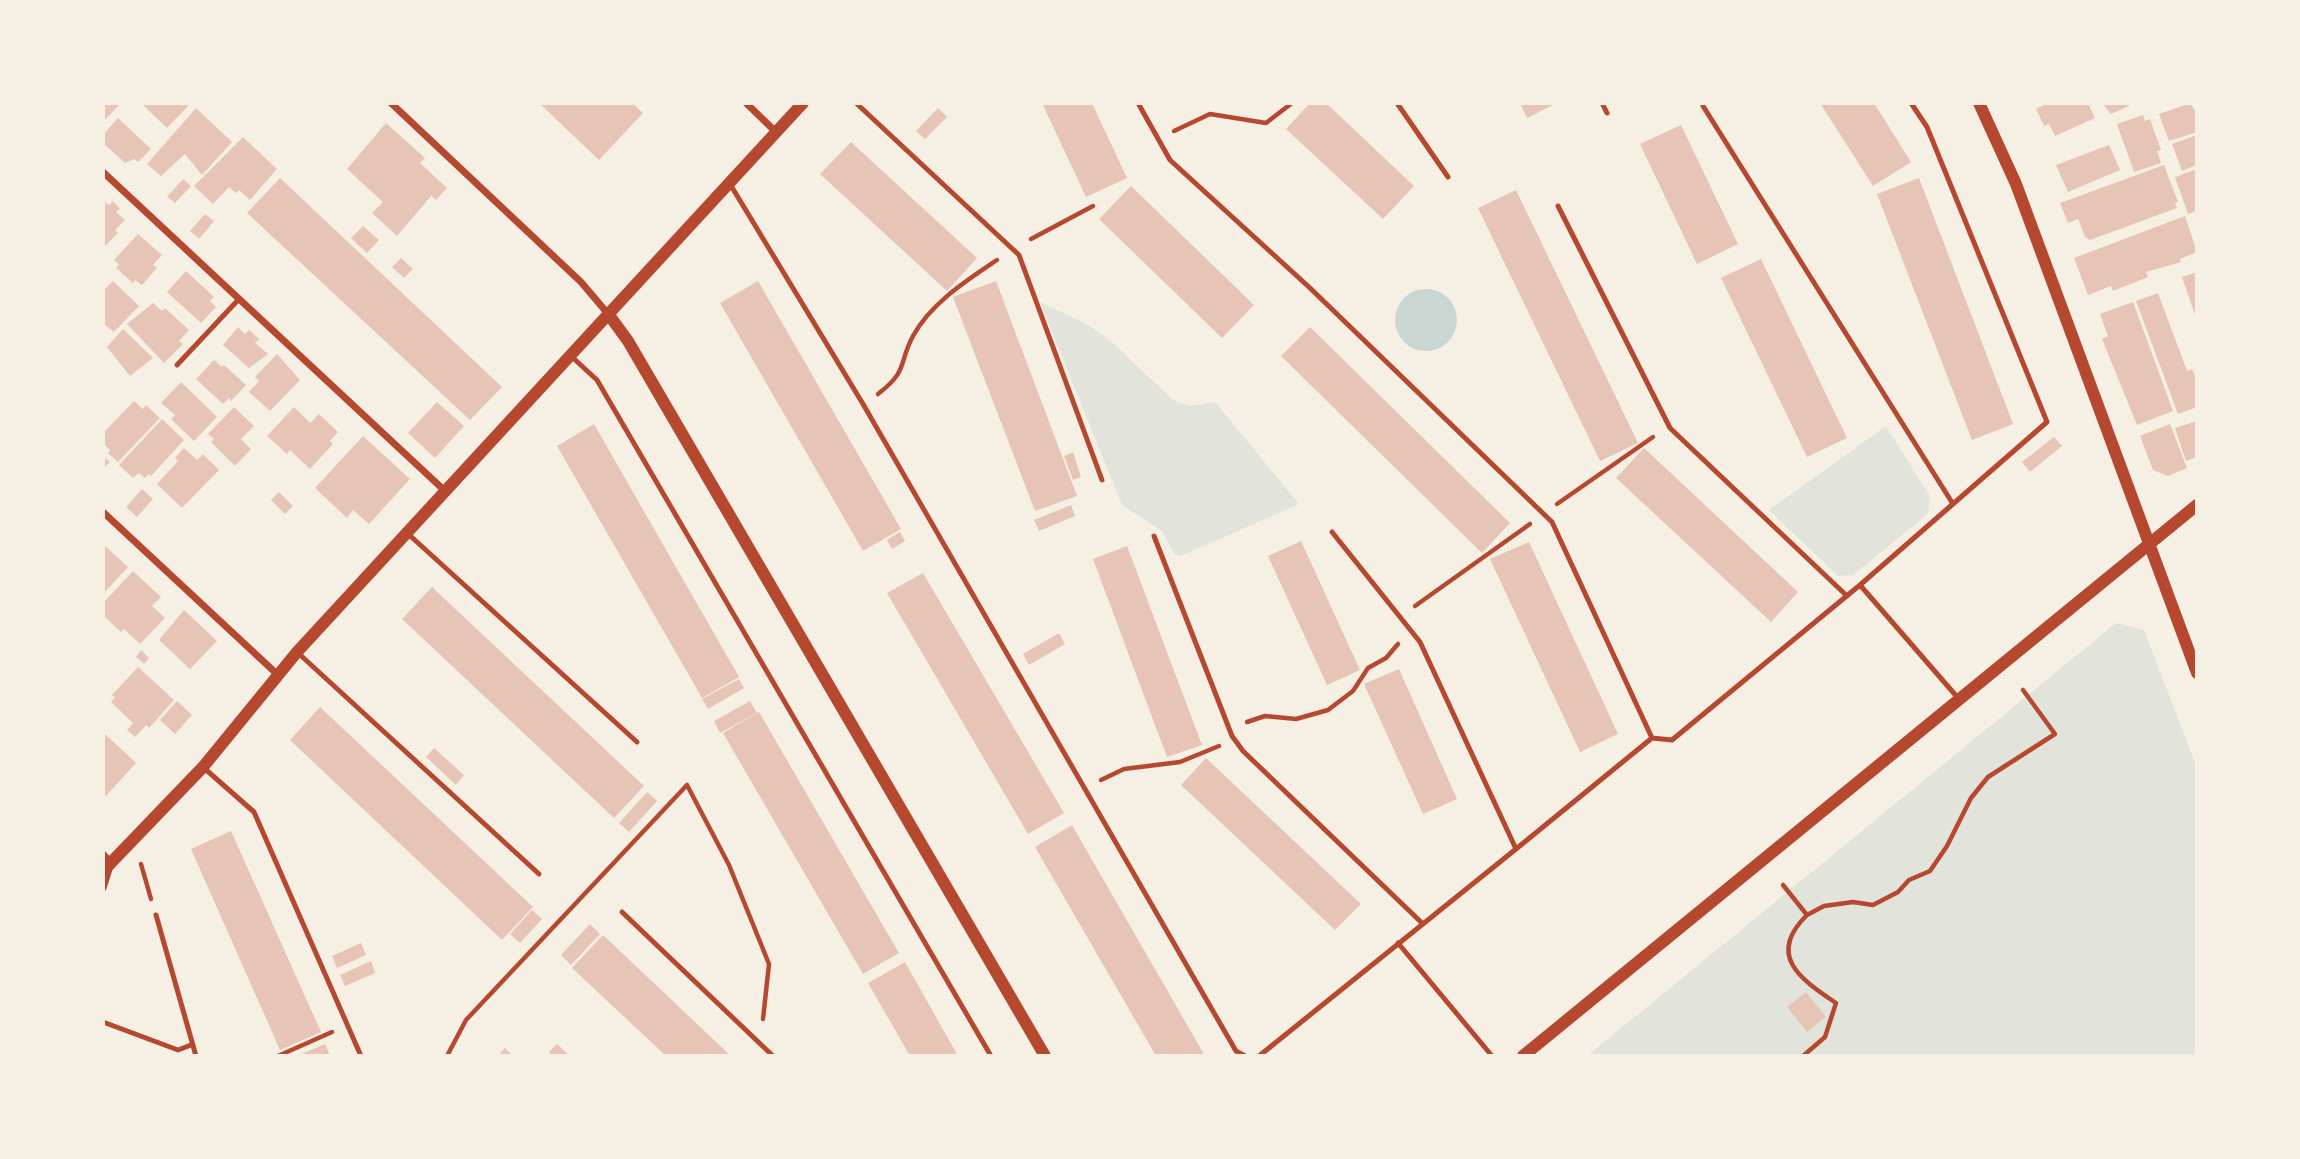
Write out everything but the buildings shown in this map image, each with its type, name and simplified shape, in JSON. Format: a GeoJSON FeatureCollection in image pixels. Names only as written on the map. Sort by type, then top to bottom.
{"type":"FeatureCollection","features":[{"type":"Feature","properties":{"kind":"street"},"geometry":{"type":"LineString","coordinates":[[746,103],[776,132]]}},
{"type":"Feature","properties":{"kind":"street"},"geometry":{"type":"LineString","coordinates":[[103,888],[106,863],[202,767],[297,652],[803,103]]}},
{"type":"Feature","properties":{"kind":"street"},"geometry":{"type":"LineString","coordinates":[[1979,103],[2016,184],[2197,673]]}},
{"type":"Feature","properties":{"kind":"street"},"geometry":{"type":"LineString","coordinates":[[393,104],[581,282],[628,341],[1045,1056]]}},
{"type":"Feature","properties":{"kind":"street"},"geometry":{"type":"LineString","coordinates":[[103,172],[445,491]]}},
{"type":"Feature","properties":{"kind":"street"},"geometry":{"type":"LineString","coordinates":[[1523,1056],[2197,505]]}},
{"type":"Feature","properties":{"kind":"street"},"geometry":{"type":"LineString","coordinates":[[103,512],[278,675]]}},
{"type":"Feature","properties":{"kind":"lane"},"geometry":{"type":"LineString","coordinates":[[856,103],[1018,255],[1102,480]]}},
{"type":"Feature","properties":{"kind":"lane"},"geometry":{"type":"LineString","coordinates":[[1138,103],[1170,160],[1310,288],[1552,522],[1652,737]]}},
{"type":"Feature","properties":{"kind":"lane"},"geometry":{"type":"LineString","coordinates":[[1397,103],[1448,177]]}},
{"type":"Feature","properties":{"kind":"lane"},"geometry":{"type":"LineString","coordinates":[[1602,103],[1607,113]]}},
{"type":"Feature","properties":{"kind":"lane"},"geometry":{"type":"LineString","coordinates":[[1259,1056],[1652,737],[1672,740],[1860,585],[2047,422],[1927,127],[1911,103]]}},
{"type":"Feature","properties":{"kind":"lane"},"geometry":{"type":"LineString","coordinates":[[1703,106],[1953,504]]}},
{"type":"Feature","properties":{"kind":"lane"},"geometry":{"type":"LineString","coordinates":[[730,184],[863,404],[1236,1051],[1245,1056]]}},
{"type":"Feature","properties":{"kind":"lane"},"geometry":{"type":"LineString","coordinates":[[1558,206],[1670,428],[1847,596]]}},
{"type":"Feature","properties":{"kind":"lane"},"geometry":{"type":"LineString","coordinates":[[177,365],[239,299]]}},
{"type":"Feature","properties":{"kind":"lane"},"geometry":{"type":"LineString","coordinates":[[571,356],[597,380],[991,1056]]}},
{"type":"Feature","properties":{"kind":"lane"},"geometry":{"type":"LineString","coordinates":[[1332,532],[1420,642],[1516,849]]}},
{"type":"Feature","properties":{"kind":"lane"},"geometry":{"type":"LineString","coordinates":[[406,533],[637,742]]}},
{"type":"Feature","properties":{"kind":"lane"},"geometry":{"type":"LineString","coordinates":[[1154,536],[1232,736],[1243,751],[1423,924]]}},
{"type":"Feature","properties":{"kind":"lane"},"geometry":{"type":"LineString","coordinates":[[1860,585],[1960,700]]}},
{"type":"Feature","properties":{"kind":"lane"},"geometry":{"type":"LineString","coordinates":[[297,652],[539,874]]}},
{"type":"Feature","properties":{"kind":"lane"},"geometry":{"type":"LineString","coordinates":[[202,767],[254,812],[361,1056]]}},
{"type":"Feature","properties":{"kind":"lane"},"geometry":{"type":"LineString","coordinates":[[622,912],[773,1056]]}},
{"type":"Feature","properties":{"kind":"lane"},"geometry":{"type":"LineString","coordinates":[[156,915],[195,1056]]}},
{"type":"Feature","properties":{"kind":"lane"},"geometry":{"type":"LineString","coordinates":[[1398,943],[1492,1056]]}},
{"type":"Feature","properties":{"kind":"lane"},"geometry":{"type":"LineString","coordinates":[[103,1022],[178,1049],[191,1045]]}},
{"type":"Feature","properties":{"kind":"path"},"geometry":{"type":"LineString","coordinates":[[1159,141],[1182,126],[1210,114],[1266,123],[1277,118],[1292,103]]}},
{"type":"Feature","properties":{"kind":"path"},"geometry":{"type":"LineString","coordinates":[[863,404],[897,380],[912,337],[942,301],[1012,250],[1093,206]]}},
{"type":"Feature","properties":{"kind":"path"},"geometry":{"type":"LineString","coordinates":[[1088,793],[1102,778],[1124,769],[1180,762],[1218,747],[1251,718],[1265,716],[1296,719],[1328,710],[1353,691],[1368,668],[1386,658],[1410,629]]}},
{"type":"Feature","properties":{"kind":"path"},"geometry":{"type":"LineString","coordinates":[[1803,1056],[1825,1037],[1836,1003],[1809,985],[1791,963],[1786,946],[1795,927],[1807,915],[1824,906],[1853,902],[1873,905],[1898,891],[1909,880],[1930,871],[1947,846],[1971,798],[1988,777],[2055,734],[2023,690]]}},
{"type":"Feature","properties":{"kind":"path"},"geometry":{"type":"LineString","coordinates":[[447,1056],[474,1011],[687,785],[729,865],[769,964],[760,1043]]}},
{"type":"Feature","properties":{"kind":"path"},"geometry":{"type":"LineString","coordinates":[[141,863],[156,915]]}},
{"type":"Feature","properties":{"kind":"path"},"geometry":{"type":"LineString","coordinates":[[1783,886],[1807,915]]}},
{"type":"Feature","properties":{"kind":"path"},"geometry":{"type":"LineString","coordinates":[[278,1056],[348,1025]]}},
{"type":"Feature","properties":{"kind":"shaded area"},"geometry":{"type":"Polygon","coordinates":[[[1426,289],[1448,298],[1457,320],[1448,342],[1426,351],[1404,342],[1395,320],[1404,298],[1426,289]]]}},
{"type":"Feature","properties":{"kind":"shaded area"},"geometry":{"type":"Polygon","coordinates":[[[1040,302],[1087,324],[1113,343],[1173,400],[1190,406],[1215,402],[1299,504],[1181,556],[1174,554],[1162,531],[1122,505],[1040,302]]]}},
{"type":"Feature","properties":{"kind":"shaded area"},"geometry":{"type":"Polygon","coordinates":[[[1886,426],[1930,496],[1928,514],[1853,575],[1838,576],[1769,510],[1886,426]]]}},
{"type":"Feature","properties":{"kind":"shaded area"},"geometry":{"type":"Polygon","coordinates":[[[2116,623],[2144,630],[2197,768],[2197,1056],[1587,1056],[2116,623]]]}}]}
